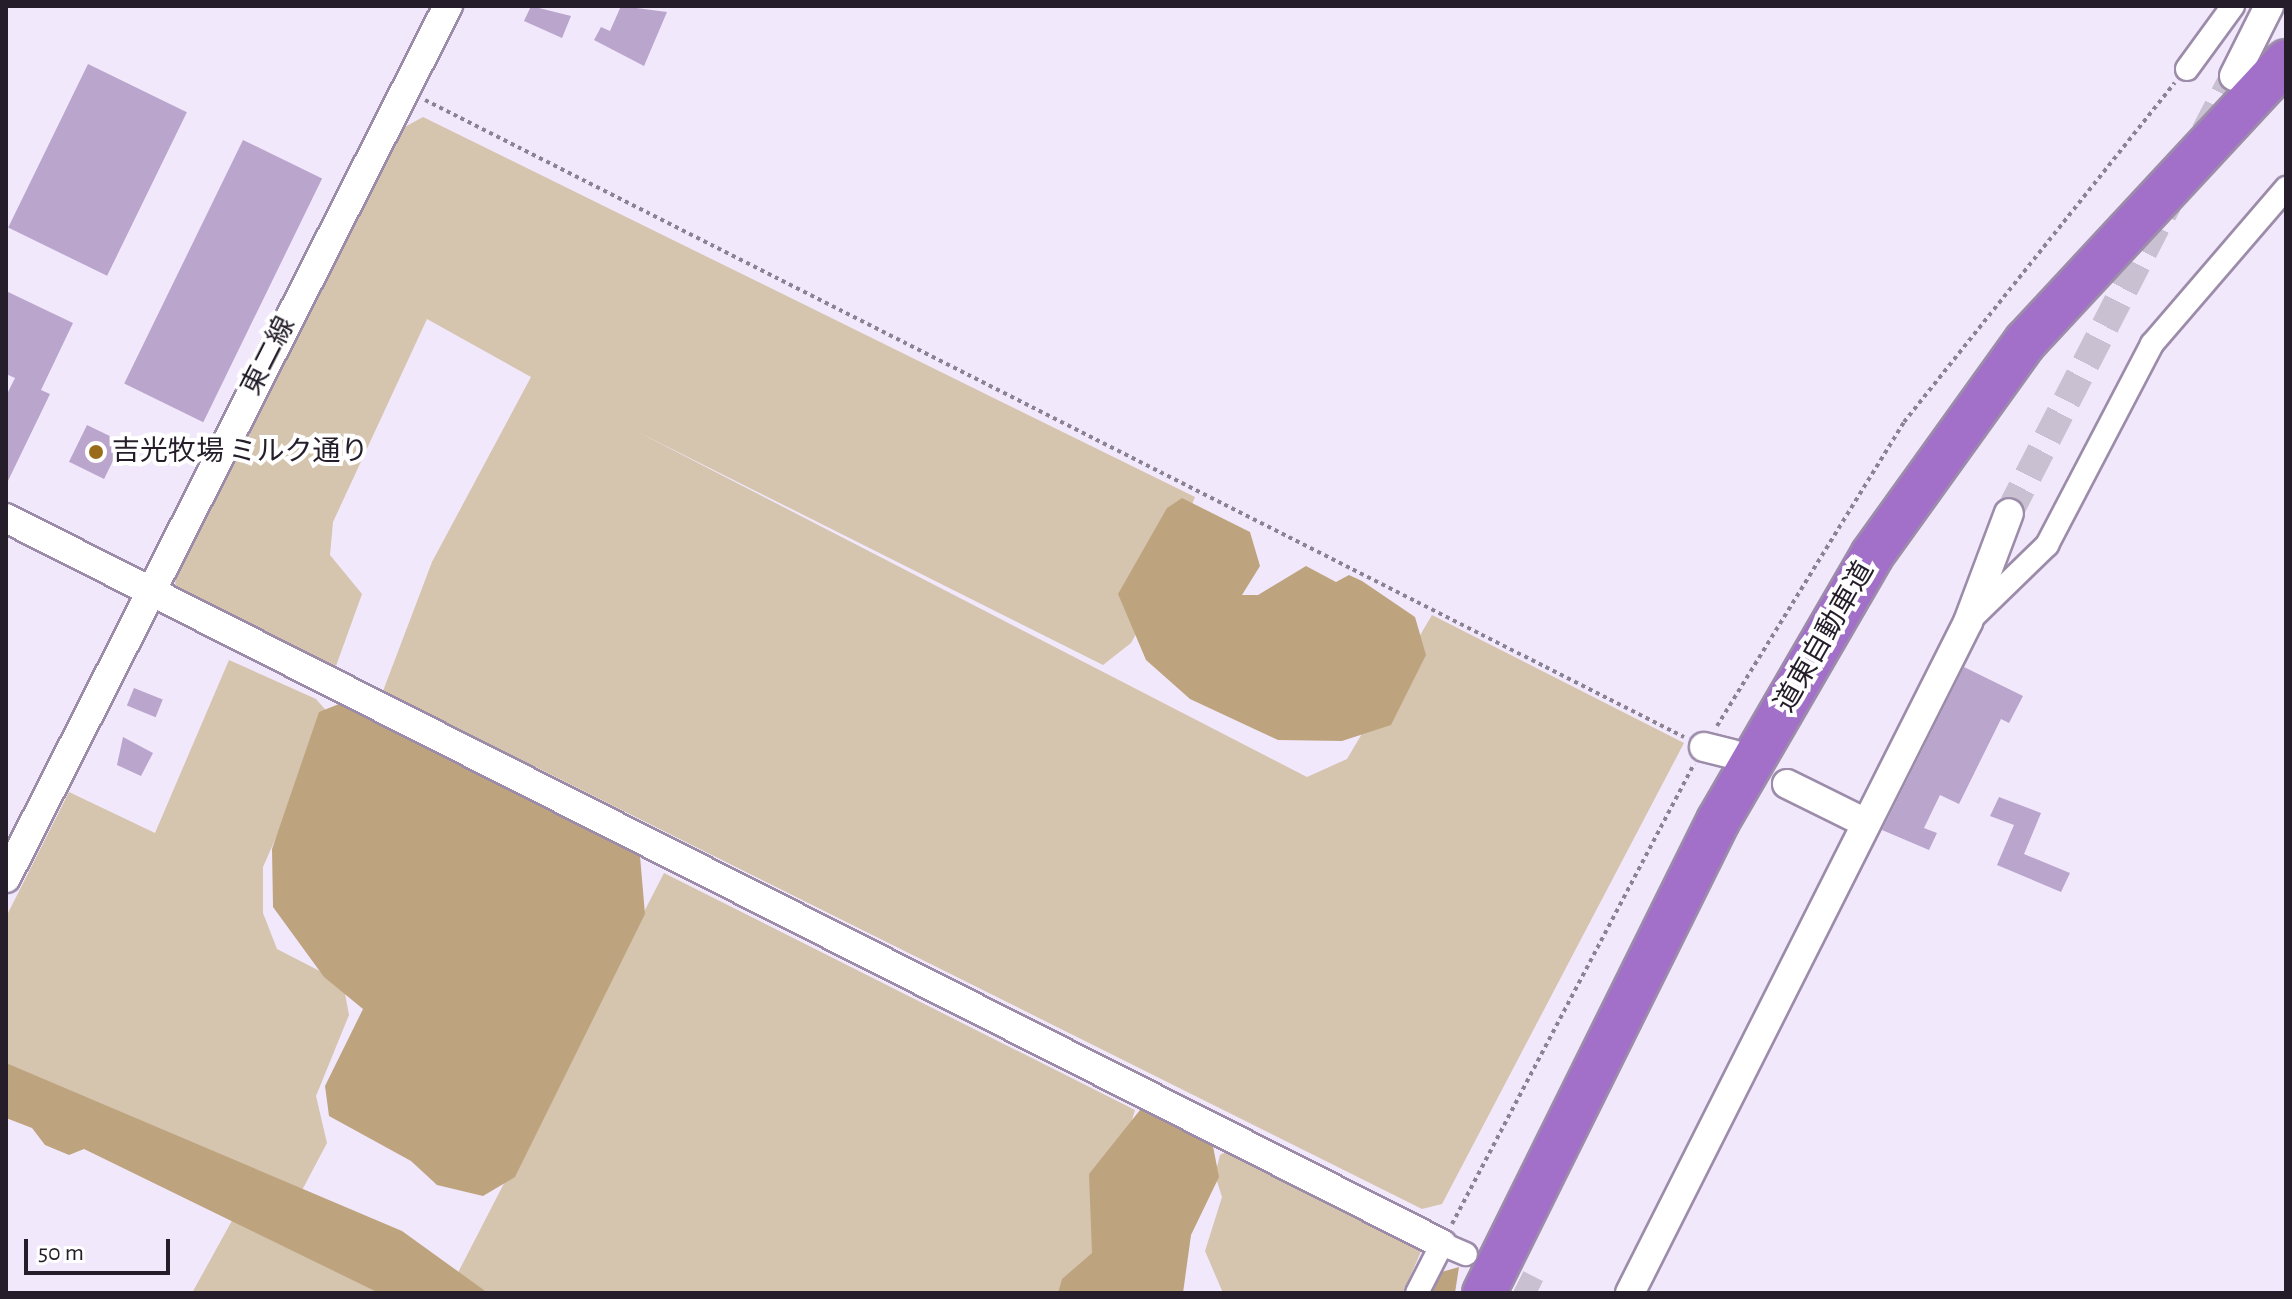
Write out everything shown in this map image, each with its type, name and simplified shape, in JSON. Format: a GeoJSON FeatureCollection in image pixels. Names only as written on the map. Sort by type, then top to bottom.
{"type":"FeatureCollection","features":[{"type":"Feature","properties":{"kind":"highway","name":"道東自動車道"},"geometry":{"type":"LineString","coordinates":[[1484,1293],[1718,821],[1872,555],[2026,341],[2286,61]]}},
{"type":"Feature","properties":{"kind":"street","name":"東二線"},"geometry":{"type":"LineString","coordinates":[[6,878],[149,589],[448,6]]}},
{"type":"Feature","properties":{"kind":"street"},"geometry":{"type":"LineString","coordinates":[[2187,69],[2233,6]]}},
{"type":"Feature","properties":{"kind":"street"},"geometry":{"type":"LineString","coordinates":[[2234,76],[2269,6]]}},
{"type":"Feature","properties":{"kind":"street"},"geometry":{"type":"LineString","coordinates":[[1968,622],[2047,545],[2152,344],[2286,188]]}},
{"type":"Feature","properties":{"kind":"street"},"geometry":{"type":"LineString","coordinates":[[1630,1293],[1968,622],[2009,513]]}},
{"type":"Feature","properties":{"kind":"street"},"geometry":{"type":"LineString","coordinates":[[6,518],[1454,1249],[1417,1293]]}},
{"type":"Feature","properties":{"kind":"street"},"geometry":{"type":"LineString","coordinates":[[1704,747],[1732,754]]}},
{"type":"Feature","properties":{"kind":"street"},"geometry":{"type":"LineString","coordinates":[[1787,784],[1866,823]]}},
{"type":"Feature","properties":{"kind":"path"},"geometry":{"type":"LineString","coordinates":[[1454,1249],[1704,747],[1904,422],[2187,69]]}},
{"type":"Feature","properties":{"kind":"path"},"geometry":{"type":"LineString","coordinates":[[406,90],[1704,747]]}},
{"type":"Feature","properties":{"kind":"shaded area"},"geometry":{"type":"Polygon","coordinates":[[[423,117],[1195,497],[1146,616],[1131,643],[1103,665],[634,430],[1307,777],[1347,759],[1432,615],[1684,743],[1442,1204],[1422,1209],[383,691],[432,562],[531,377],[427,319],[333,522],[330,555],[362,594],[336,666],[176,590],[175,580],[403,128],[423,117]]]}},
{"type":"Feature","properties":{"kind":"shaded area"},"geometry":{"type":"Polygon","coordinates":[[[1182,498],[1250,532],[1260,566],[1242,595],[1258,595],[1306,566],[1336,582],[1349,575],[1362,581],[1415,617],[1426,655],[1391,725],[1342,741],[1278,740],[1190,699],[1146,660],[1118,594],[1167,508],[1182,498]]]}},
{"type":"Feature","properties":{"kind":"shaded area"},"geometry":{"type":"Polygon","coordinates":[[[229,660],[316,699],[330,715],[263,867],[263,913],[277,949],[343,983],[349,1015],[316,1096],[327,1143],[291,1211],[6,1083],[6,917],[69,792],[155,833],[229,660]]]}},
{"type":"Feature","properties":{"kind":"shaded area"},"geometry":{"type":"Polygon","coordinates":[[[339,704],[640,856],[645,914],[515,1177],[483,1196],[437,1185],[411,1161],[329,1116],[325,1086],[363,1009],[324,977],[273,907],[272,849],[319,712],[339,704]]]}},
{"type":"Feature","properties":{"kind":"shaded area"},"geometry":{"type":"Polygon","coordinates":[[[664,873],[1135,1110],[1081,1293],[448,1292],[664,873]]]}},
{"type":"Feature","properties":{"kind":"shaded area"},"geometry":{"type":"Polygon","coordinates":[[[6,1063],[402,1231],[488,1293],[379,1293],[84,1149],[69,1155],[45,1145],[32,1128],[6,1118],[6,1063]]]}},
{"type":"Feature","properties":{"kind":"shaded area"},"geometry":{"type":"Polygon","coordinates":[[[1144,1105],[1212,1141],[1219,1177],[1191,1235],[1183,1293],[1058,1293],[1062,1279],[1092,1253],[1089,1174],[1144,1105]]]}},
{"type":"Feature","properties":{"kind":"shaded area"},"geometry":{"type":"Polygon","coordinates":[[[1237,1146],[1422,1249],[1403,1293],[1223,1293],[1205,1251],[1222,1197],[1215,1175],[1220,1155],[1237,1146]]]}},
{"type":"Feature","properties":{"kind":"shaded area"},"geometry":{"type":"Polygon","coordinates":[[[234,1217],[393,1293],[192,1293],[234,1217]]]}},
{"type":"Feature","properties":{"kind":"shaded area"},"geometry":{"type":"Polygon","coordinates":[[[1459,1267],[1455,1293],[1428,1293],[1438,1273],[1459,1267]]]}},
{"type":"Feature","properties":{"kind":"building"},"geometry":{"type":"Polygon","coordinates":[[[531,6],[571,16],[562,38],[524,21],[531,6]]]}},
{"type":"Feature","properties":{"kind":"building"},"geometry":{"type":"Polygon","coordinates":[[[621,6],[667,12],[644,66],[594,40],[601,27],[610,31],[621,6]]]}},
{"type":"Feature","properties":{"kind":"building"},"geometry":{"type":"Polygon","coordinates":[[[88,64],[187,112],[107,276],[8,228],[88,64]]]}},
{"type":"Feature","properties":{"kind":"building"},"geometry":{"type":"Polygon","coordinates":[[[243,140],[322,179],[203,422],[124,384],[243,140]]]}},
{"type":"Feature","properties":{"kind":"building"},"geometry":{"type":"Polygon","coordinates":[[[6,291],[73,323],[41,390],[50,394],[6,485],[6,396],[15,378],[6,374],[6,291]]]}},
{"type":"Feature","properties":{"kind":"building","name":"吉光牧場 ミルク通り"},"geometry":{"type":"Polygon","coordinates":[[[87,425],[122,442],[104,479],[69,462],[87,425]]]}},
{"type":"Feature","properties":{"kind":"building"},"geometry":{"type":"Polygon","coordinates":[[[1964,667],[2023,696],[2009,723],[2001,719],[1959,804],[1940,795],[1924,828],[1937,833],[1929,850],[1882,830],[1964,667]]]}},
{"type":"Feature","properties":{"kind":"building"},"geometry":{"type":"Polygon","coordinates":[[[134,688],[163,700],[156,717],[127,706],[134,688]]]}},
{"type":"Feature","properties":{"kind":"building"},"geometry":{"type":"Polygon","coordinates":[[[123,737],[153,753],[141,776],[117,765],[123,737]]]}},
{"type":"Feature","properties":{"kind":"building"},"geometry":{"type":"Polygon","coordinates":[[[1999,797],[2041,813],[2024,854],[2070,873],[2061,892],[1997,865],[2014,825],[1990,816],[1999,797]]]}},
{"type":"Feature","properties":{"kind":"tunnel"},"geometry":{"type":"LineString","coordinates":[[2205,132],[2234,76]]}},
{"type":"Feature","properties":{"kind":"tunnel"},"geometry":{"type":"LineString","coordinates":[[2009,513],[2168,204]]}},
{"type":"Feature","properties":{"kind":"tunnel"},"geometry":{"type":"LineString","coordinates":[[1489,1266],[1542,1293]]}},
{"type":"Feature","properties":{"kind":"place","name":"吉光牧場 ミルク通り"},"geometry":{"type":"Point","coordinates":[96,452]}}]}
